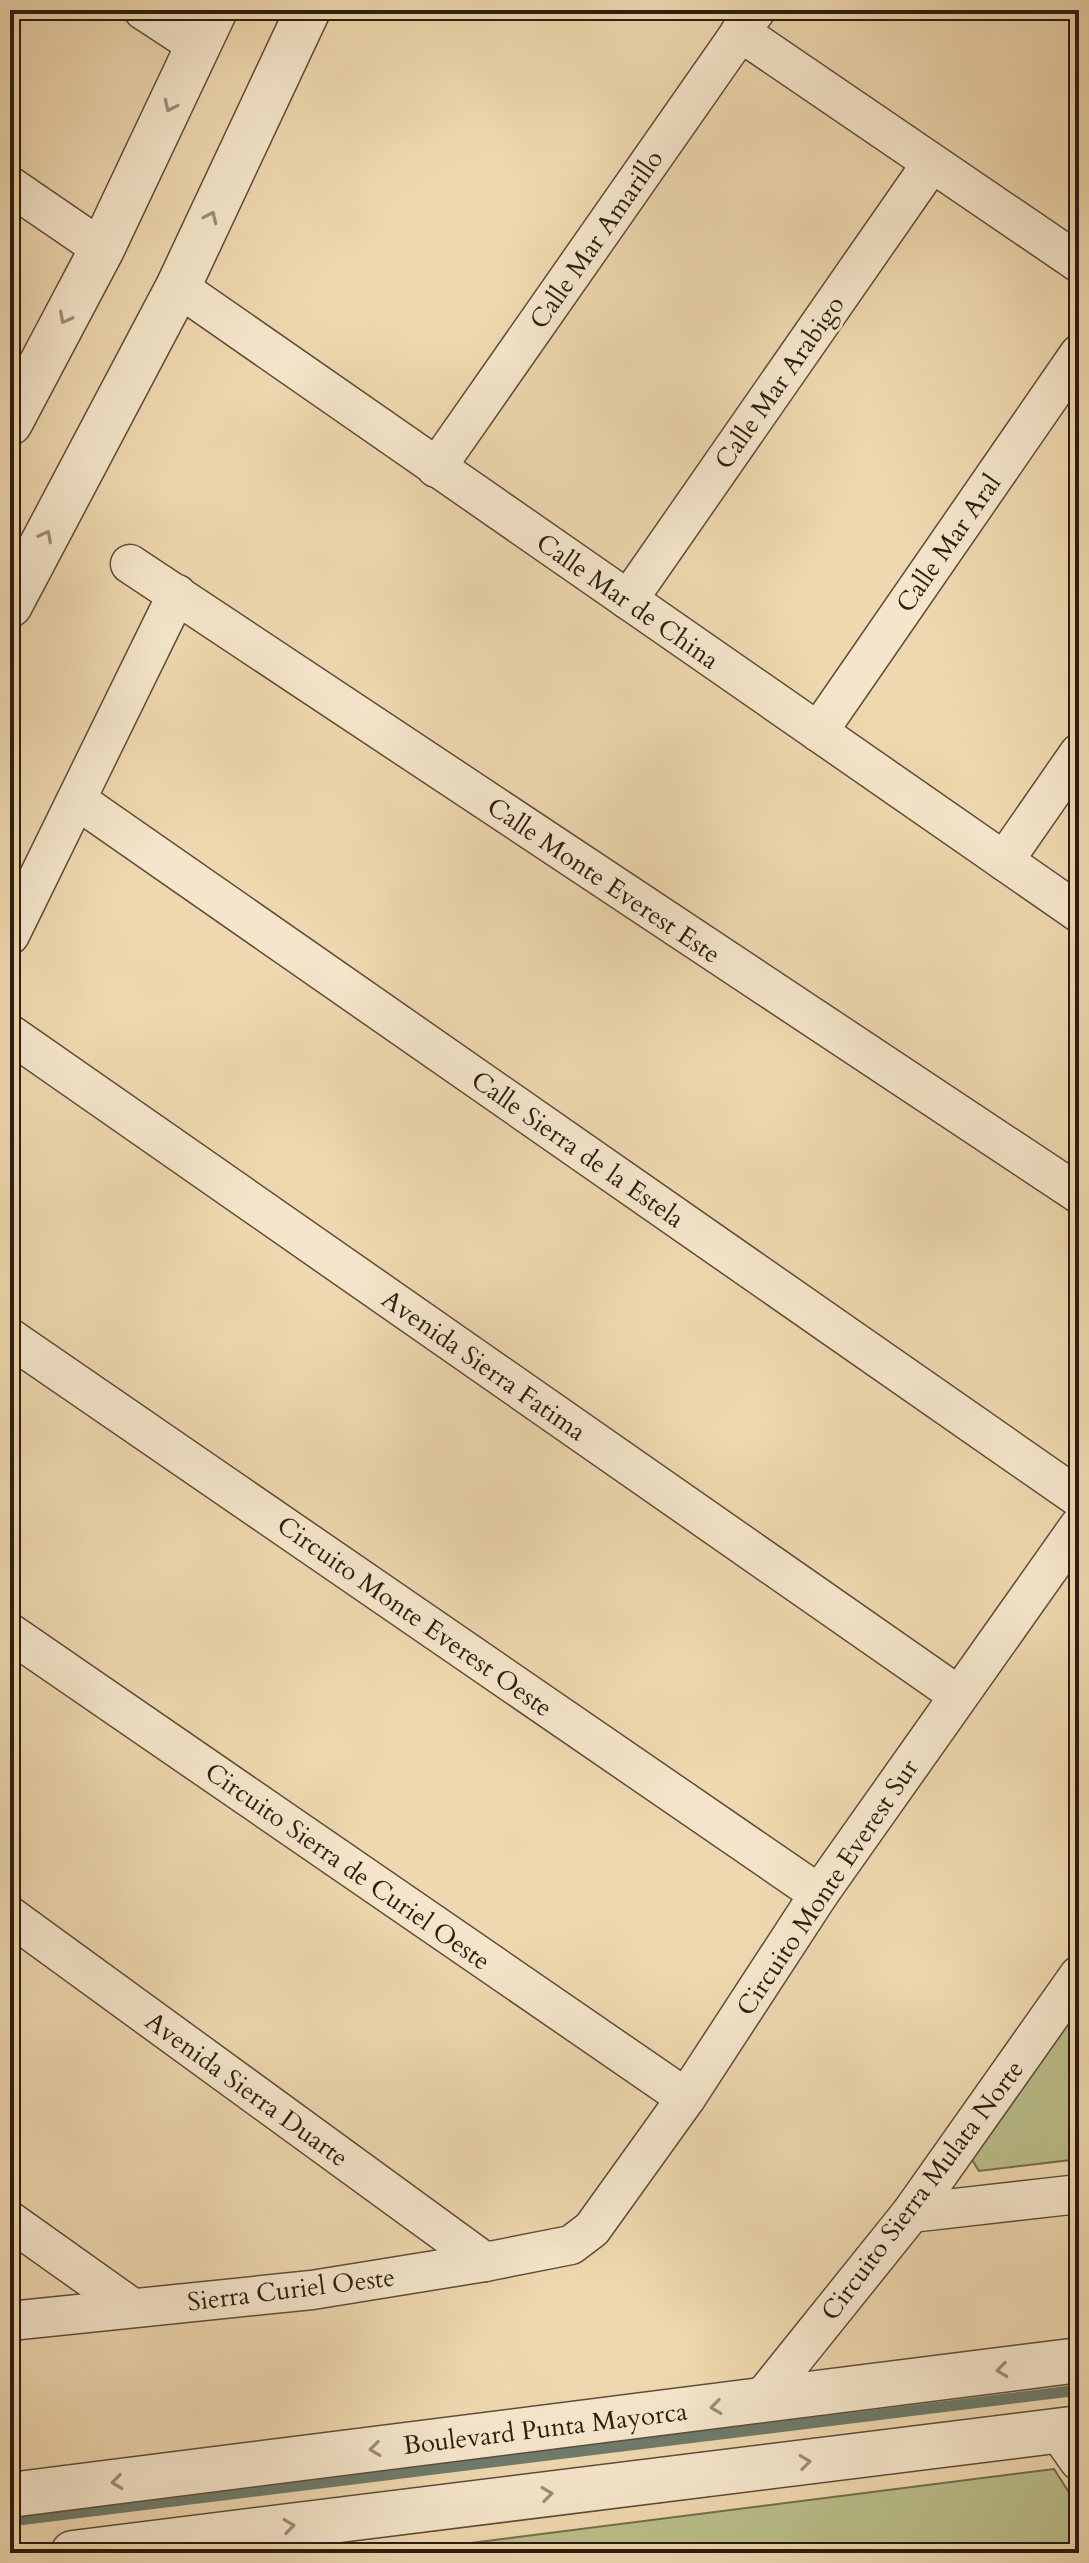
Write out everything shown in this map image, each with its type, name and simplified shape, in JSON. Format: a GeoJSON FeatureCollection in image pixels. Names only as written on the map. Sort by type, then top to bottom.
{"type":"FeatureCollection","features":[{"type":"Feature","properties":{"kind":"street"},"geometry":{"type":"LineString","coordinates":[[10,423],[102,249],[207,28],[143,10]]}},
{"type":"Feature","properties":{"kind":"street"},"geometry":{"type":"LineString","coordinates":[[10,605],[178,287],[308,10]]}},
{"type":"Feature","properties":{"kind":"street"},"geometry":{"type":"LineString","coordinates":[[748,21],[931,164],[1079,263]]}},
{"type":"Feature","properties":{"kind":"street","name":"Calle Mar Amarillo"},"geometry":{"type":"LineString","coordinates":[[436,468],[748,21]]}},
{"type":"Feature","properties":{"kind":"street","name":"Calle Mar Arabigo"},"geometry":{"type":"LineString","coordinates":[[628,600],[931,164]]}},
{"type":"Feature","properties":{"kind":"street"},"geometry":{"type":"LineString","coordinates":[[10,186],[102,249]]}},
{"type":"Feature","properties":{"kind":"street","name":"Calle Mar de China"},"geometry":{"type":"LineString","coordinates":[[178,287],[1079,913]]}},
{"type":"Feature","properties":{"kind":"street","name":"Calle Mar Aral"},"geometry":{"type":"LineString","coordinates":[[818,732],[1079,354]]}},
{"type":"Feature","properties":{"kind":"street","name":"Calle Monte Everest Este"},"geometry":{"type":"LineString","coordinates":[[130,564],[1079,1194]]}},
{"type":"Feature","properties":{"kind":"street"},"geometry":{"type":"LineString","coordinates":[[10,935],[177,594]]}},
{"type":"Feature","properties":{"kind":"street"},"geometry":{"type":"LineString","coordinates":[[1004,861],[1079,753]]}},
{"type":"Feature","properties":{"kind":"street","name":"Calle Sierra de la Estela"},"geometry":{"type":"LineString","coordinates":[[77,800],[1079,1498]]}},
{"type":"Feature","properties":{"kind":"street","name":"Avenida Sierra Fatima"},"geometry":{"type":"LineString","coordinates":[[10,1034],[958,1695]]}},
{"type":"Feature","properties":{"kind":"street","name":"Circuito Monte Everest Oeste"},"geometry":{"type":"LineString","coordinates":[[10,1338],[819,1894]]}},
{"type":"Feature","properties":{"kind":"street","name":"Circuito Monte Everest Sur"},"geometry":{"type":"LineString","coordinates":[[571,2245],[592,2229],[686,2098],[819,1894],[1079,1526]]}},
{"type":"Feature","properties":{"kind":"street","name":"Circuito Sierra de Curiel Oeste"},"geometry":{"type":"LineString","coordinates":[[10,1633],[686,2098]]}},
{"type":"Feature","properties":{"kind":"street","name":"Avenida Sierra Duarte"},"geometry":{"type":"LineString","coordinates":[[10,1916],[485,2262]]}},
{"type":"Feature","properties":{"kind":"street","name":"Circuito Sierra Mulata Norte"},"geometry":{"type":"LineString","coordinates":[[760,2401],[911,2213],[1079,1975]]}},
{"type":"Feature","properties":{"kind":"street"},"geometry":{"type":"LineString","coordinates":[[911,2213],[1079,2194]]}},
{"type":"Feature","properties":{"kind":"street"},"geometry":{"type":"LineString","coordinates":[[10,2221],[131,2307]]}},
{"type":"Feature","properties":{"kind":"street","name":"Sierra Curiel Oeste"},"geometry":{"type":"LineString","coordinates":[[10,2321],[312,2290],[571,2245]]}},
{"type":"Feature","properties":{"kind":"street","name":"Boulevard Punta Mayorca"},"geometry":{"type":"LineString","coordinates":[[10,2495],[1079,2360]]}},
{"type":"Feature","properties":{"kind":"street"},"geometry":{"type":"LineString","coordinates":[[73,2553],[1072,2440]]}},
{"type":"Feature","properties":{"kind":"green space"},"geometry":{"type":"Polygon","coordinates":[[[1079,2008],[1079,2159],[979,2171],[972,2160],[1079,2008]]]}},
{"type":"Feature","properties":{"kind":"green space"},"geometry":{"type":"Polygon","coordinates":[[[1054,2469],[1079,2508],[1079,2553],[392,2553],[1054,2469]]]}},
{"type":"Feature","properties":{"kind":"waterway"},"geometry":{"type":"LineString","coordinates":[[10,2521],[1079,2390]]}}]}
